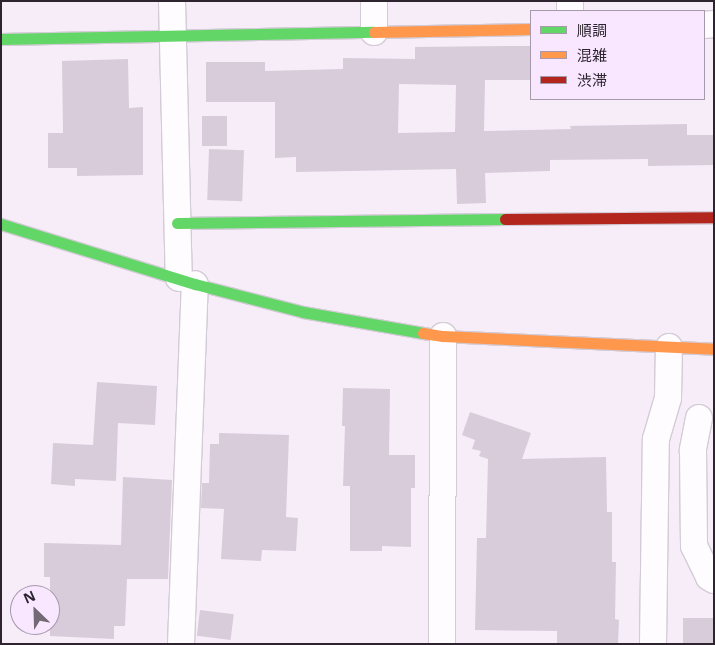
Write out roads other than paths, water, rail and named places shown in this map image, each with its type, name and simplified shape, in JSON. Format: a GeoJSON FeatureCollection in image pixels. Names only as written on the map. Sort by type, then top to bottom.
{"type":"FeatureCollection","features":[{"type":"Feature","properties":{"kind":"street"},"geometry":{"type":"LineString","coordinates":[[172,1],[176,223],[187,281],[181,644]]}},
{"type":"Feature","properties":{"kind":"street"},"geometry":{"type":"LineString","coordinates":[[374,1],[374,32]]}},
{"type":"Feature","properties":{"kind":"street"},"geometry":{"type":"LineString","coordinates":[[1,39],[173,34],[530,29]]}},
{"type":"Feature","properties":{"kind":"street"},"geometry":{"type":"LineString","coordinates":[[176,223],[714,217]]}},
{"type":"Feature","properties":{"kind":"street"},"geometry":{"type":"LineString","coordinates":[[1,224],[187,281],[302,312],[444,336],[714,349]]}},
{"type":"Feature","properties":{"kind":"street"},"geometry":{"type":"LineString","coordinates":[[442,644],[444,336]]}},
{"type":"Feature","properties":{"kind":"street"},"geometry":{"type":"LineString","coordinates":[[653,644],[656,439],[668,398],[670,348]]}},
{"type":"Feature","properties":{"kind":"street"},"geometry":{"type":"LineString","coordinates":[[668,398],[706,424],[693,450],[694,546],[709,577],[714,580]]}}]}
